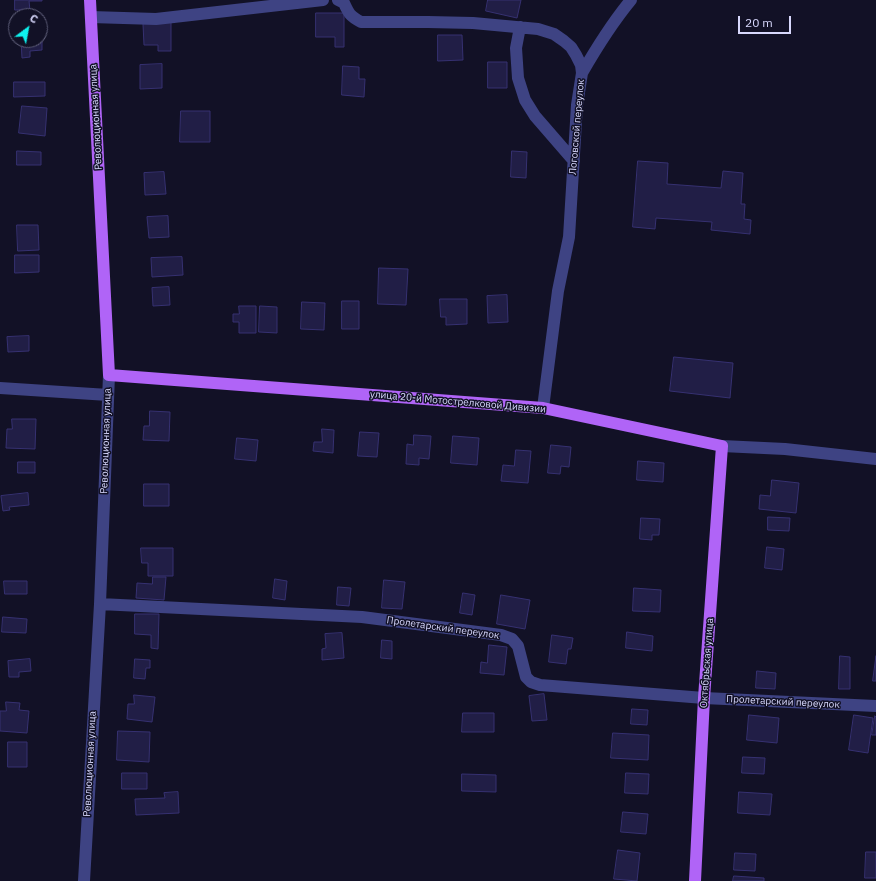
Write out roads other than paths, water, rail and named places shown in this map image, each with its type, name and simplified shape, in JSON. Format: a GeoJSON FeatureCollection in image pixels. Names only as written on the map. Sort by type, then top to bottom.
{"type":"FeatureCollection","features":[{"type":"Feature","properties":{"kind":"main road","name":"Революционная улица"},"geometry":{"type":"LineString","coordinates":[[90,0],[109,374]]}},
{"type":"Feature","properties":{"kind":"main road","name":"улица 20-й Мотострелковой Дивизии"},"geometry":{"type":"LineString","coordinates":[[109,374],[543,408],[722,446]]}},
{"type":"Feature","properties":{"kind":"main road","name":"Октябрьская улица"},"geometry":{"type":"LineString","coordinates":[[695,881],[704,698],[722,446]]}},
{"type":"Feature","properties":{"kind":"street"},"geometry":{"type":"LineString","coordinates":[[91,17],[156,19],[323,0]]}},
{"type":"Feature","properties":{"kind":"street","name":"Логовской переулок"},"geometry":{"type":"LineString","coordinates":[[338,0],[344,3],[346,9],[352,17],[361,22],[474,23],[538,29],[554,34],[571,47],[576,55],[581,66],[582,73],[577,105],[569,237],[558,291],[543,408]]}},
{"type":"Feature","properties":{"kind":"street"},"geometry":{"type":"LineString","coordinates":[[582,73],[612,24],[630,0]]}},
{"type":"Feature","properties":{"kind":"street"},"geometry":{"type":"LineString","coordinates":[[520,27],[516,48],[518,78],[525,100],[535,116],[574,161]]}},
{"type":"Feature","properties":{"kind":"street","name":"Революционная улица"},"geometry":{"type":"LineString","coordinates":[[84,881],[100,604],[109,374]]}},
{"type":"Feature","properties":{"kind":"street"},"geometry":{"type":"LineString","coordinates":[[0,388],[108,395]]}},
{"type":"Feature","properties":{"kind":"street","name":"улица 20-й Мотострелковой Дивизии"},"geometry":{"type":"LineString","coordinates":[[722,446],[786,449],[876,459]]}},
{"type":"Feature","properties":{"kind":"street","name":"Пролетарский переулок"},"geometry":{"type":"LineString","coordinates":[[100,604],[362,617],[501,635],[512,639],[518,646],[526,677],[530,682],[540,685],[704,698],[876,706]]}}]}
